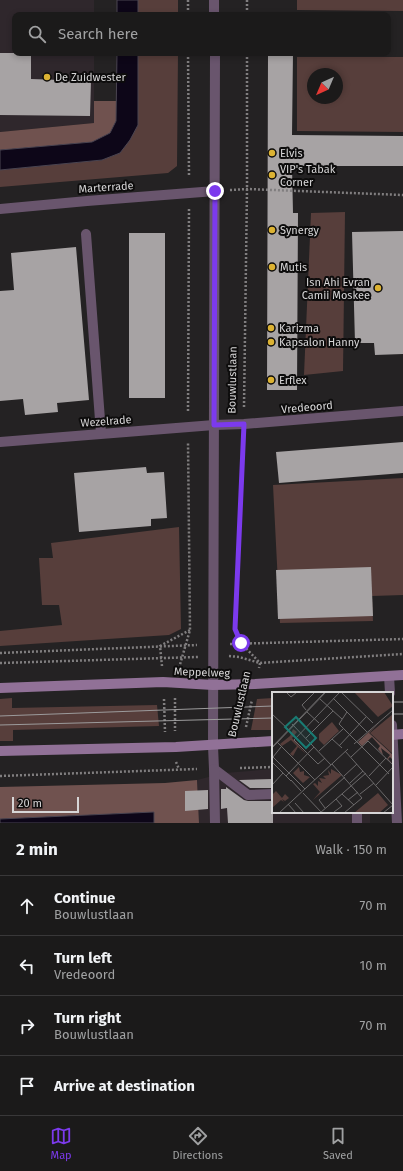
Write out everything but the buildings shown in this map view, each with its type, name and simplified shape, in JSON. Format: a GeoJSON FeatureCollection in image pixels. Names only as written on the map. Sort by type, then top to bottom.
{"type":"FeatureCollection","features":[{"type":"Feature","properties":{"kind":"main road","name":"Meppelweg"},"geometry":{"type":"LineString","coordinates":[[0,688],[163,682],[213,685],[255,684],[403,675]]}},
{"type":"Feature","properties":{"kind":"main road"},"geometry":{"type":"LineString","coordinates":[[0,751],[165,748],[272,741]]}},
{"type":"Feature","properties":{"kind":"street"},"geometry":{"type":"LineString","coordinates":[[214,0],[214,12]]}},
{"type":"Feature","properties":{"kind":"street","name":"Bouwlustlaan"},"geometry":{"type":"LineString","coordinates":[[214,56],[213,746],[215,823]]}},
{"type":"Feature","properties":{"kind":"street","name":"Marterrade"},"geometry":{"type":"LineString","coordinates":[[0,209],[87,200],[215,191]]}},
{"type":"Feature","properties":{"kind":"street"},"geometry":{"type":"LineString","coordinates":[[86,234],[101,434]]}},
{"type":"Feature","properties":{"kind":"street","name":"Vredeoord"},"geometry":{"type":"LineString","coordinates":[[214,425],[244,424],[403,410]]}},
{"type":"Feature","properties":{"kind":"street","name":"Wezelrade"},"geometry":{"type":"LineString","coordinates":[[0,442],[214,425]]}},
{"type":"Feature","properties":{"kind":"street"},"geometry":{"type":"LineString","coordinates":[[389,676],[390,692]]}},
{"type":"Feature","properties":{"kind":"street"},"geometry":{"type":"LineString","coordinates":[[395,732],[394,790],[397,823]]}},
{"type":"Feature","properties":{"kind":"street"},"geometry":{"type":"LineString","coordinates":[[214,769],[248,795],[272,794]]}},
{"type":"Feature","properties":{"kind":"path"},"geometry":{"type":"LineString","coordinates":[[188,0],[188,12]]}},
{"type":"Feature","properties":{"kind":"path"},"geometry":{"type":"LineString","coordinates":[[247,0],[247,12]]}},
{"type":"Feature","properties":{"kind":"path"},"geometry":{"type":"LineString","coordinates":[[165,770],[163,682],[160,646],[190,630],[188,427],[188,56]]}},
{"type":"Feature","properties":{"kind":"path","name":"Bouwlustlaan"},"geometry":{"type":"LineString","coordinates":[[247,56],[244,424],[235,629],[241,643],[260,663],[238,768],[272,767]]}},
{"type":"Feature","properties":{"kind":"path"},"geometry":{"type":"LineString","coordinates":[[247,189],[403,195]]}},
{"type":"Feature","properties":{"kind":"path"},"geometry":{"type":"LineString","coordinates":[[0,776],[214,769]]}},
{"type":"Feature","properties":{"kind":"shaded area","name":"De Zuidwester"},"geometry":{"type":"Polygon","coordinates":[[[0,0],[94,0],[94,12],[12,12],[12,56],[94,56],[94,123],[0,132],[0,0]]]}},
{"type":"Feature","properties":{"kind":"shaded area"},"geometry":{"type":"Polygon","coordinates":[[[117,0],[138,0],[138,12],[117,12],[117,0]]]}},
{"type":"Feature","properties":{"kind":"shaded area"},"geometry":{"type":"Polygon","coordinates":[[[138,0],[178,0],[178,12],[138,12],[138,0]]]}},
{"type":"Feature","properties":{"kind":"shaded area"},"geometry":{"type":"Polygon","coordinates":[[[297,0],[403,0],[403,11],[297,10],[297,0]]]}},
{"type":"Feature","properties":{"kind":"shaded area"},"geometry":{"type":"Polygon","coordinates":[[[117,56],[138,56],[138,125],[130,140],[120,153],[102,160],[0,170],[0,150],[92,142],[110,133],[116,121],[117,56]]]}},
{"type":"Feature","properties":{"kind":"shaded area"},"geometry":{"type":"Polygon","coordinates":[[[138,56],[178,56],[177,166],[168,173],[0,187],[0,170],[102,160],[120,153],[138,125],[138,56]]]}},
{"type":"Feature","properties":{"kind":"shaded area"},"geometry":{"type":"Polygon","coordinates":[[[297,57],[403,57],[403,132],[297,131],[297,57]]]}},
{"type":"Feature","properties":{"kind":"shaded area"},"geometry":{"type":"Polygon","coordinates":[[[94,101],[116,101],[116,121],[110,133],[92,142],[0,150],[0,132],[94,123],[94,101]]]}},
{"type":"Feature","properties":{"kind":"shaded area"},"geometry":{"type":"Polygon","coordinates":[[[345,212],[343,371],[304,375],[311,213],[345,212]]]}},
{"type":"Feature","properties":{"kind":"shaded area"},"geometry":{"type":"Polygon","coordinates":[[[403,478],[403,595],[372,596],[373,621],[280,623],[273,485],[403,478]]]}},
{"type":"Feature","properties":{"kind":"shaded area"},"geometry":{"type":"Polygon","coordinates":[[[179,527],[181,629],[169,635],[0,646],[0,631],[62,625],[59,605],[42,605],[39,558],[53,558],[51,543],[179,527]]]}},
{"type":"Feature","properties":{"kind":"shaded area"},"geometry":{"type":"Polygon","coordinates":[[[12,698],[12,708],[157,705],[159,726],[13,730],[13,741],[0,741],[0,699],[12,698]]]}},
{"type":"Feature","properties":{"kind":"shaded area"},"geometry":{"type":"Polygon","coordinates":[[[272,698],[272,730],[251,730],[257,699],[272,698]]]}},
{"type":"Feature","properties":{"kind":"shaded area"},"geometry":{"type":"Polygon","coordinates":[[[272,769],[272,813],[370,813],[370,823],[199,823],[197,780],[224,773],[272,769]]]}},
{"type":"Feature","properties":{"kind":"shaded area"},"geometry":{"type":"Polygon","coordinates":[[[197,780],[199,823],[154,823],[154,812],[0,819],[0,787],[165,783],[197,780]]]}},
{"type":"Feature","properties":{"kind":"shaded area"},"geometry":{"type":"Polygon","coordinates":[[[154,812],[154,823],[0,823],[0,819],[154,812]]]}},
{"type":"Feature","properties":{"kind":"tram line"},"geometry":{"type":"LineString","coordinates":[[393,702],[403,702]]}},
{"type":"Feature","properties":{"kind":"tram line"},"geometry":{"type":"LineString","coordinates":[[0,716],[272,706]]}},
{"type":"Feature","properties":{"kind":"tram line"},"geometry":{"type":"LineString","coordinates":[[393,714],[403,714]]}},
{"type":"Feature","properties":{"kind":"tram line"},"geometry":{"type":"LineString","coordinates":[[0,725],[272,718]]}},
{"type":"Feature","properties":{"kind":"place","name":"De Zuidwester"},"geometry":{"type":"Point","coordinates":[47,77]}},
{"type":"Feature","properties":{"kind":"place","name":"Elvis"},"geometry":{"type":"Point","coordinates":[272,153]}},
{"type":"Feature","properties":{"kind":"place","name":"VIP's Tabak Corner"},"geometry":{"type":"Point","coordinates":[272,175]}},
{"type":"Feature","properties":{"kind":"place","name":"Synergy"},"geometry":{"type":"Point","coordinates":[272,230]}},
{"type":"Feature","properties":{"kind":"place","name":"Mutis"},"geometry":{"type":"Point","coordinates":[272,267]}},
{"type":"Feature","properties":{"kind":"place","name":"Isn Ahi Evran Camii Moskee"},"geometry":{"type":"Point","coordinates":[378,288]}},
{"type":"Feature","properties":{"kind":"place","name":"Karizma"},"geometry":{"type":"Point","coordinates":[271,328]}},
{"type":"Feature","properties":{"kind":"place","name":"Kapsalon Hanny"},"geometry":{"type":"Point","coordinates":[271,342]}},
{"type":"Feature","properties":{"kind":"place","name":"Erflex"},"geometry":{"type":"Point","coordinates":[271,380]}},
{"type":"Feature","properties":{"kind":"route"},"geometry":{"type":"LineString","coordinates":[[215,191],[214,425],[244,424],[235,629],[241,643]]}}]}
